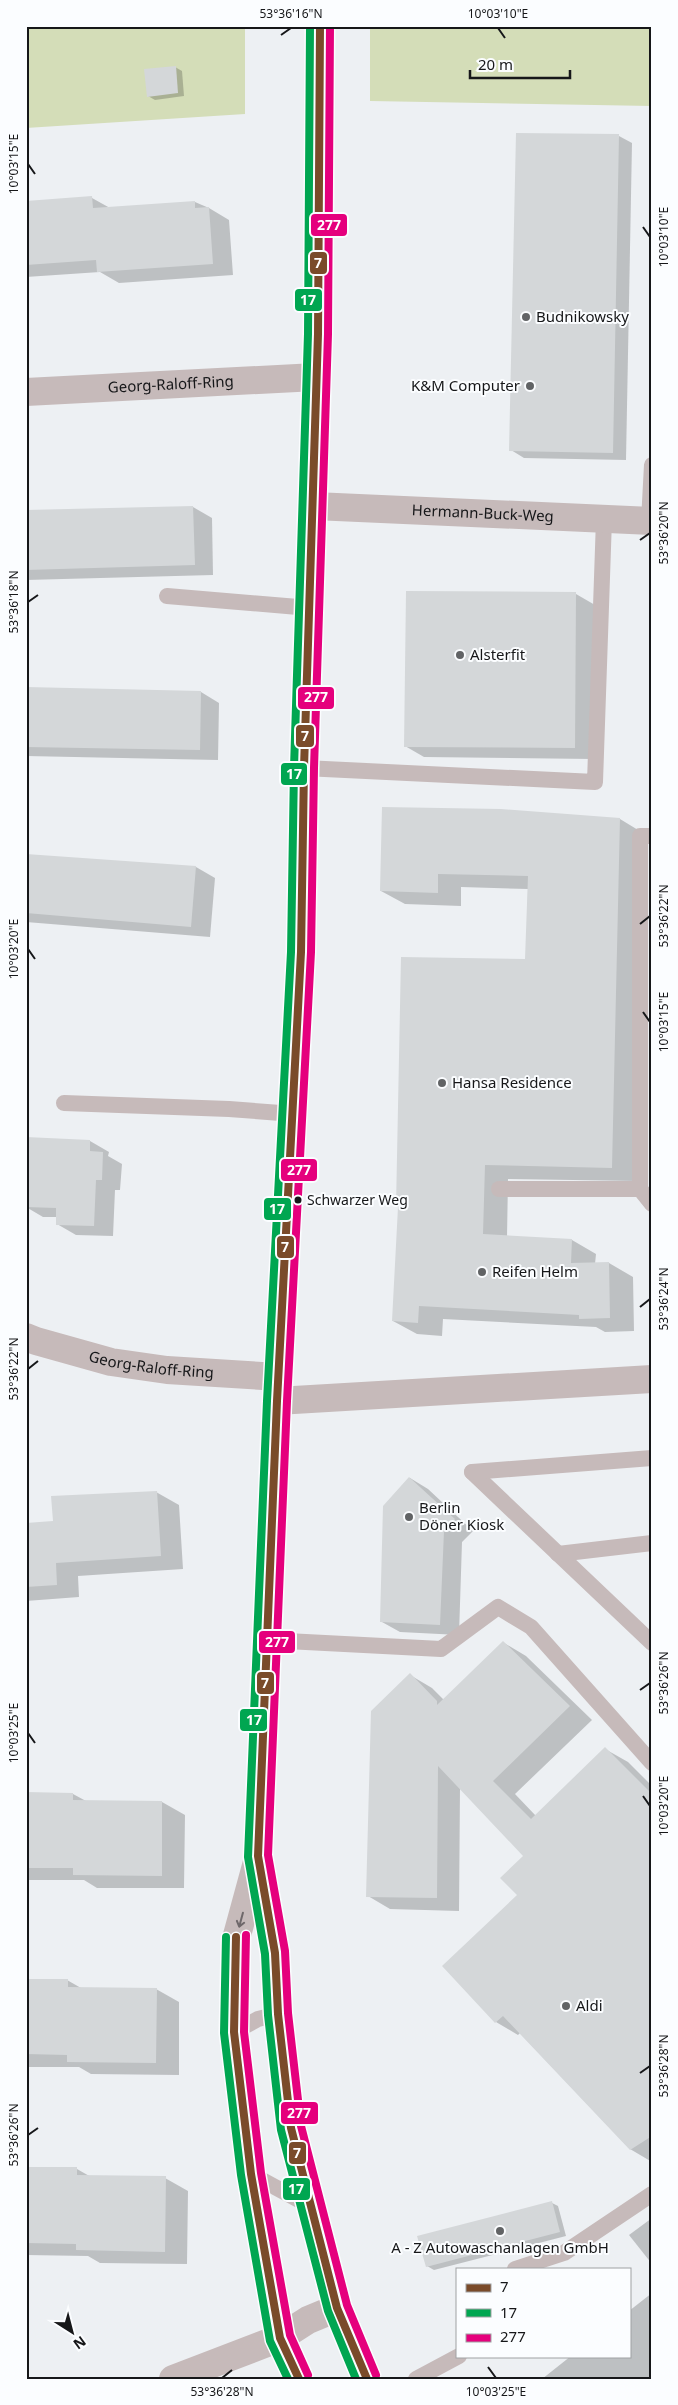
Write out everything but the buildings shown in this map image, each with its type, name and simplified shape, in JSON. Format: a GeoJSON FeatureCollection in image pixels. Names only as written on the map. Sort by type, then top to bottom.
{"type":"FeatureCollection","features":[{"type":"Feature","properties":{"kind":"street"},"geometry":{"type":"LineString","coordinates":[[320,26],[314,506],[304,768],[301,952],[294,1114],[278,1389],[258,1856],[275,1952],[278,2014],[291,2128],[337,2308],[367,2379]]}},
{"type":"Feature","properties":{"kind":"street","name":"Georg-Raloff-Ring"},"geometry":{"type":"LineString","coordinates":[[26,392],[316,377]]}},
{"type":"Feature","properties":{"kind":"street","name":"Hermann-Buck-Weg"},"geometry":{"type":"LineString","coordinates":[[314,506],[650,521]]}},
{"type":"Feature","properties":{"kind":"street","name":"Georg-Raloff-Ring"},"geometry":{"type":"LineString","coordinates":[[26,1337],[111,1362],[278,1389]]}},
{"type":"Feature","properties":{"kind":"street"},"geometry":{"type":"LineString","coordinates":[[278,1389],[652,1379]]}},
{"type":"Feature","properties":{"kind":"street"},"geometry":{"type":"LineString","coordinates":[[258,1856],[236,1939],[234,2032],[251,2174],[280,2338],[299,2379]]}},
{"type":"Feature","properties":{"kind":"street"},"geometry":{"type":"LineString","coordinates":[[173,2379],[280,2338],[308,2320],[337,2308]]}},
{"type":"Feature","properties":{"kind":"lane"},"geometry":{"type":"LineString","coordinates":[[650,521],[652,465]]}},
{"type":"Feature","properties":{"kind":"lane"},"geometry":{"type":"LineString","coordinates":[[304,768],[595,782],[604,519]]}},
{"type":"Feature","properties":{"kind":"lane"},"geometry":{"type":"LineString","coordinates":[[167,596],[310,608]]}},
{"type":"Feature","properties":{"kind":"lane"},"geometry":{"type":"LineString","coordinates":[[652,836],[640,836],[645,1088],[640,1189],[652,1204]]}},
{"type":"Feature","properties":{"kind":"lane"},"geometry":{"type":"LineString","coordinates":[[64,1103],[229,1109],[294,1114]]}},
{"type":"Feature","properties":{"kind":"lane"},"geometry":{"type":"LineString","coordinates":[[499,1188],[640,1189]]}},
{"type":"Feature","properties":{"kind":"lane"},"geometry":{"type":"LineString","coordinates":[[652,1458],[472,1472],[652,1643]]}},
{"type":"Feature","properties":{"kind":"lane"},"geometry":{"type":"LineString","coordinates":[[558,1554],[652,1543]]}},
{"type":"Feature","properties":{"kind":"lane"},"geometry":{"type":"LineString","coordinates":[[267,1640],[441,1649],[498,1607],[531,1627],[652,1763]]}},
{"type":"Feature","properties":{"kind":"lane"},"geometry":{"type":"LineString","coordinates":[[234,2032],[258,2018],[278,2014]]}},
{"type":"Feature","properties":{"kind":"lane"},"geometry":{"type":"LineString","coordinates":[[251,2174],[310,2206]]}},
{"type":"Feature","properties":{"kind":"lane"},"geometry":{"type":"LineString","coordinates":[[518,2268],[564,2253],[652,2194]]}},
{"type":"Feature","properties":{"kind":"lane"},"geometry":{"type":"LineString","coordinates":[[416,2379],[456,2358]]}},
{"type":"Feature","properties":{"kind":"green space"},"geometry":{"type":"Polygon","coordinates":[[[26,26],[245,26],[245,114],[26,128],[26,26]]]}},
{"type":"Feature","properties":{"kind":"green space"},"geometry":{"type":"Polygon","coordinates":[[[370,26],[652,26],[652,106],[370,101],[370,26]]]}},
{"type":"Feature","properties":{"kind":"transit line","name":"17"},"geometry":{"type":"LineString","coordinates":[[310,26],[308,334],[294,768],[291,952],[267,1401],[248,1857],[265,1954],[268,2015],[281,2130],[328,2311],[356,2379]]}},
{"type":"Feature","properties":{"kind":"transit line","name":"7"},"geometry":{"type":"LineString","coordinates":[[320,26],[318,334],[304,768],[301,952],[277,1401],[258,1856],[275,1953],[278,2014],[291,2128],[337,2308],[367,2379]]}},
{"type":"Feature","properties":{"kind":"transit line","name":"277"},"geometry":{"type":"LineString","coordinates":[[330,26],[328,334],[314,768],[311,952],[287,1401],[268,1855],[285,1951],[288,2013],[301,2126],[347,2305],[376,2375]]}},
{"type":"Feature","properties":{"kind":"transit line","name":"277"},"geometry":{"type":"LineString","coordinates":[[246,1935],[244,2032],[261,2173],[290,2335],[308,2375]]}},
{"type":"Feature","properties":{"kind":"transit line","name":"17"},"geometry":{"type":"LineString","coordinates":[[226,1937],[224,2033],[241,2175],[270,2341],[288,2379]]}},
{"type":"Feature","properties":{"kind":"transit line","name":"7"},"geometry":{"type":"LineString","coordinates":[[236,1937],[234,2032],[251,2174],[280,2338],[299,2379]]}},
{"type":"Feature","properties":{"kind":"place","name":"Budnikowsky"},"geometry":{"type":"Point","coordinates":[526,317]}},
{"type":"Feature","properties":{"kind":"place","name":"K&M Computer"},"geometry":{"type":"Point","coordinates":[530,386]}},
{"type":"Feature","properties":{"kind":"place","name":"Alsterfit"},"geometry":{"type":"Point","coordinates":[460,655]}},
{"type":"Feature","properties":{"kind":"place","name":"Hansa Residence"},"geometry":{"type":"Point","coordinates":[442,1083]}},
{"type":"Feature","properties":{"kind":"place","name":"Schwarzer Weg"},"geometry":{"type":"Point","coordinates":[298,1200]}},
{"type":"Feature","properties":{"kind":"place","name":"Reifen Helm"},"geometry":{"type":"Point","coordinates":[482,1272]}},
{"type":"Feature","properties":{"kind":"place","name":"Berlin Döner Kiosk"},"geometry":{"type":"Point","coordinates":[409,1517]}},
{"type":"Feature","properties":{"kind":"place","name":"Aldi"},"geometry":{"type":"Point","coordinates":[566,2006]}},
{"type":"Feature","properties":{"kind":"place","name":"A - Z Autowaschanlagen GmbH"},"geometry":{"type":"Point","coordinates":[500,2231]}}]}
